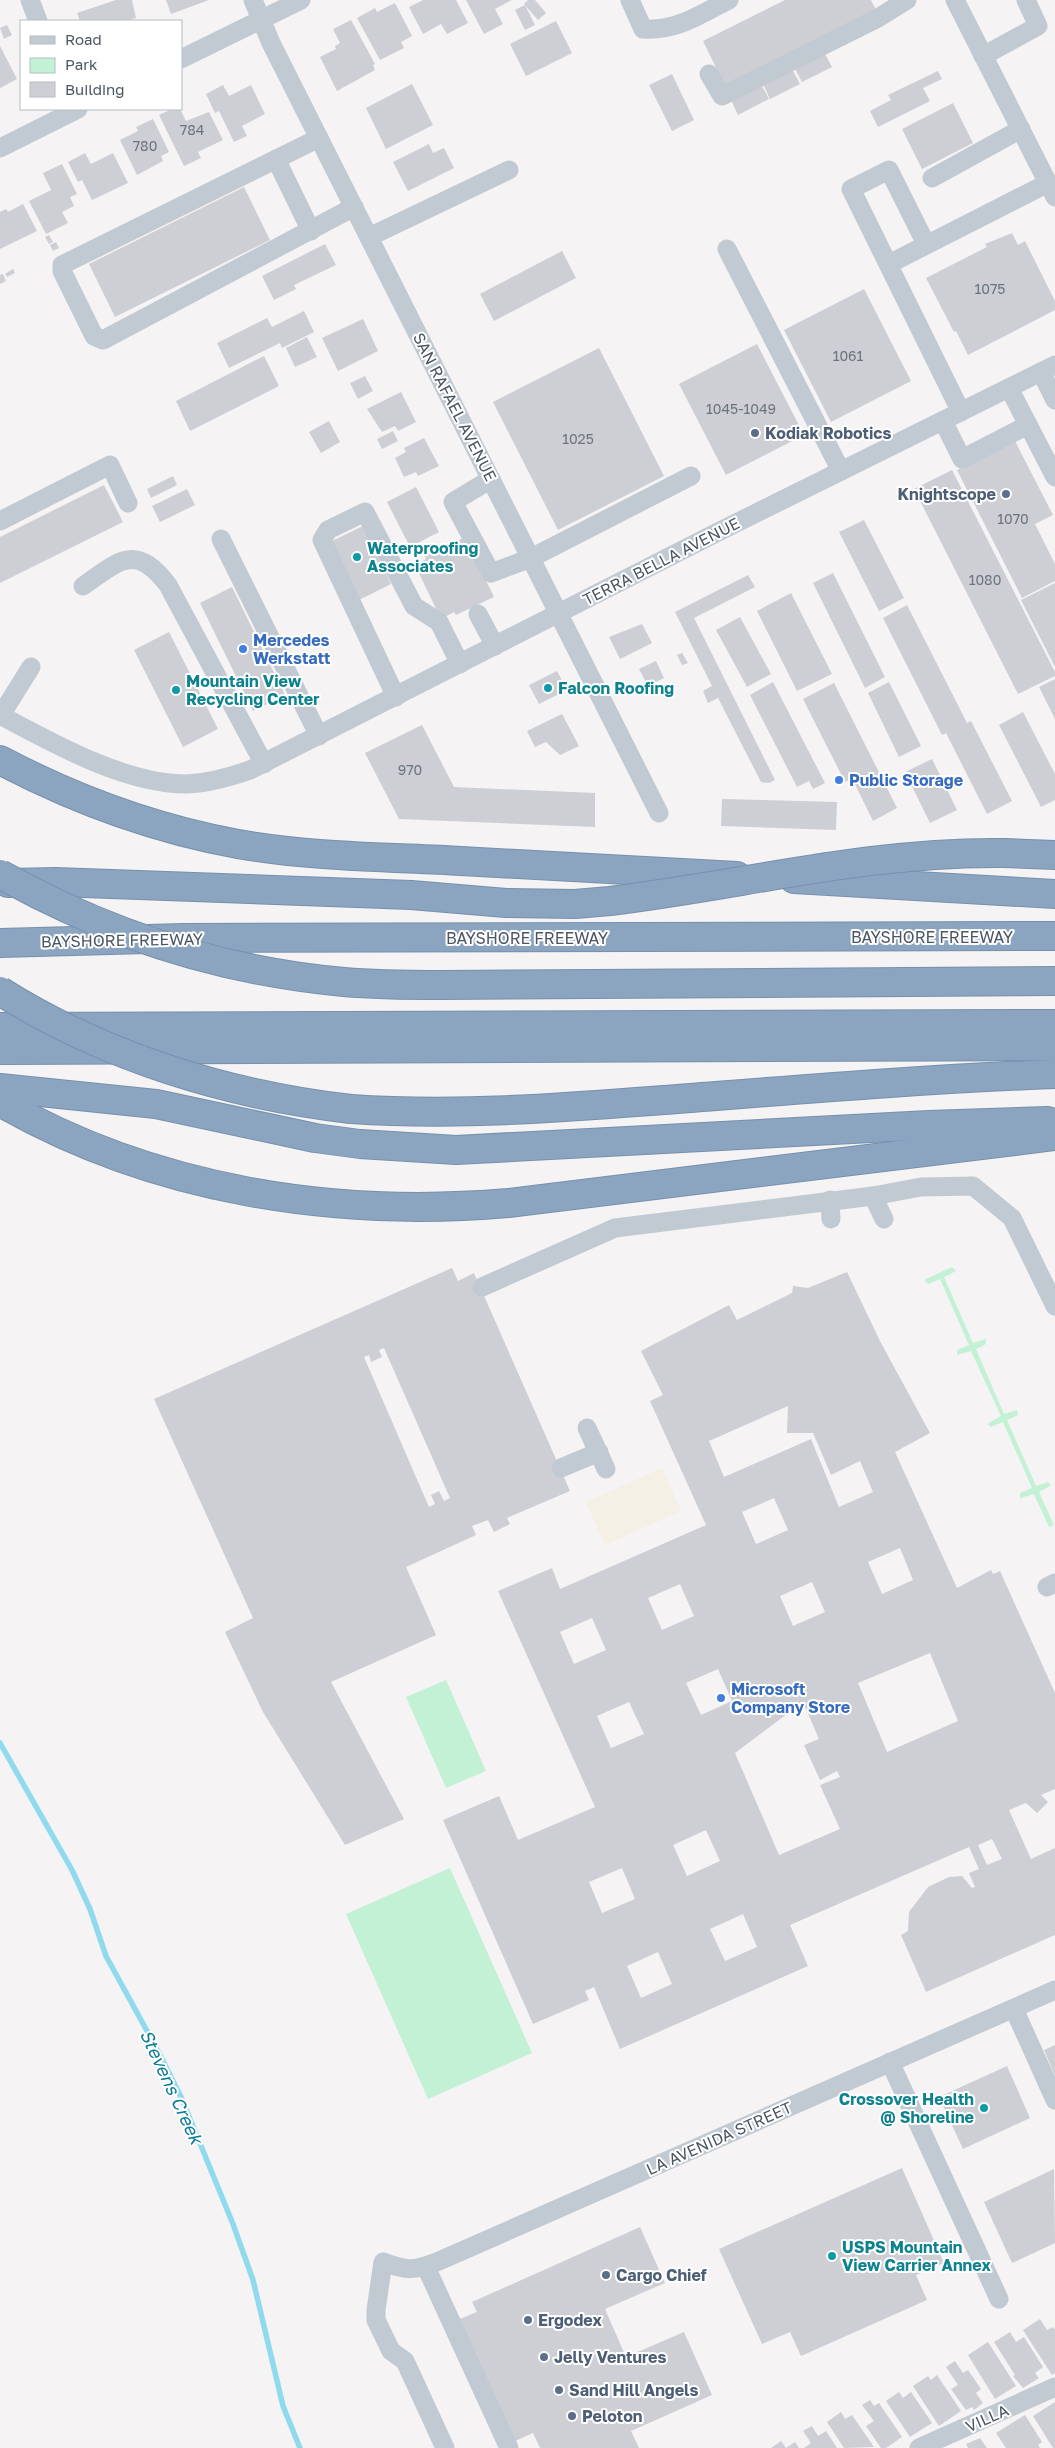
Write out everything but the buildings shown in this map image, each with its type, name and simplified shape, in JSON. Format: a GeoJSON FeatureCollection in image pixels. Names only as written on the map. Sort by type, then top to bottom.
{"type":"FeatureCollection","features":[{"type":"Feature","properties":{"kind":"highway"},"geometry":{"type":"LineString","coordinates":[[0,760],[54,787],[92,802],[186,832],[247,845],[349,856],[1055,894]]}},
{"type":"Feature","properties":{"kind":"highway"},"geometry":{"type":"LineString","coordinates":[[0,883],[56,882],[411,895],[506,903],[575,904],[610,901],[884,858],[966,852],[1055,855]]}},
{"type":"Feature","properties":{"kind":"highway"},"geometry":{"type":"LineString","coordinates":[[0,874],[55,904],[94,921],[154,943],[213,960],[266,972],[346,982],[443,993],[1055,999]]}},
{"type":"Feature","properties":{"kind":"highway"},"geometry":{"type":"LineString","coordinates":[[831,881],[1055,883]]}},
{"type":"Feature","properties":{"kind":"highway"},"geometry":{"type":"LineString","coordinates":[[0,895],[46,920],[85,937],[156,963],[209,977],[298,995],[344,1000],[443,993],[1055,981]]}},
{"type":"Feature","properties":{"kind":"highway","name":"BAYSHORE FREEWAY"},"geometry":{"type":"LineString","coordinates":[[0,943],[184,938],[1055,936]]}},
{"type":"Feature","properties":{"kind":"highway"},"geometry":{"type":"LineString","coordinates":[[0,991],[68,1028],[160,1066],[262,1095],[351,1108],[396,1112],[490,1112],[898,1081],[1055,1074]]}},
{"type":"Feature","properties":{"kind":"highway"},"geometry":{"type":"LineString","coordinates":[[0,1027],[1055,1024]]}},
{"type":"Feature","properties":{"kind":"highway"},"geometry":{"type":"LineString","coordinates":[[0,1050],[1055,1046]]}},
{"type":"Feature","properties":{"kind":"highway"},"geometry":{"type":"LineString","coordinates":[[0,1088],[156,1104],[306,1136],[360,1144],[456,1150],[929,1125],[1055,1121]]}},
{"type":"Feature","properties":{"kind":"highway"},"geometry":{"type":"LineString","coordinates":[[0,1102],[49,1128],[100,1149],[187,1178],[273,1197],[365,1207],[459,1207],[1055,1136]]}},
{"type":"Feature","properties":{"kind":"street"},"geometry":{"type":"LineString","coordinates":[[30,0],[38,20]]}},
{"type":"Feature","properties":{"kind":"street","name":"SAN RAFAEL AVENUE"},"geometry":{"type":"LineString","coordinates":[[253,0],[260,20],[659,812]]}},
{"type":"Feature","properties":{"kind":"street"},"geometry":{"type":"LineString","coordinates":[[182,59],[301,0]]}},
{"type":"Feature","properties":{"kind":"street"},"geometry":{"type":"LineString","coordinates":[[630,0],[643,29],[672,28],[720,2]]}},
{"type":"Feature","properties":{"kind":"street"},"geometry":{"type":"LineString","coordinates":[[709,74],[722,96],[878,18],[907,0]]}},
{"type":"Feature","properties":{"kind":"street"},"geometry":{"type":"LineString","coordinates":[[889,264],[1049,176],[1021,129],[955,0]]}},
{"type":"Feature","properties":{"kind":"street"},"geometry":{"type":"LineString","coordinates":[[983,56],[1038,26],[1026,0]]}},
{"type":"Feature","properties":{"kind":"street"},"geometry":{"type":"LineString","coordinates":[[0,148],[74,110]]}},
{"type":"Feature","properties":{"kind":"street"},"geometry":{"type":"LineString","coordinates":[[932,178],[1021,129]]}},
{"type":"Feature","properties":{"kind":"street"},"geometry":{"type":"LineString","coordinates":[[319,138],[62,265],[62,271],[90,328],[96,338],[103,340],[354,207]]}},
{"type":"Feature","properties":{"kind":"street"},"geometry":{"type":"LineString","coordinates":[[276,159],[311,231]]}},
{"type":"Feature","properties":{"kind":"street"},"geometry":{"type":"LineString","coordinates":[[369,237],[509,170]]}},
{"type":"Feature","properties":{"kind":"street"},"geometry":{"type":"LineString","coordinates":[[926,244],[889,170],[851,189],[961,412]]}},
{"type":"Feature","properties":{"kind":"street"},"geometry":{"type":"LineString","coordinates":[[727,249],[840,471]]}},
{"type":"Feature","properties":{"kind":"street"},"geometry":{"type":"LineString","coordinates":[[1048,368],[1055,400]]}},
{"type":"Feature","properties":{"kind":"street","name":"TERRA BELLA AVENUE"},"geometry":{"type":"LineString","coordinates":[[0,715],[77,753],[139,777],[163,782],[208,782],[228,777],[267,763],[559,613],[1048,368]]}},
{"type":"Feature","properties":{"kind":"street"},"geometry":{"type":"LineString","coordinates":[[1008,388],[1055,477]]}},
{"type":"Feature","properties":{"kind":"street"},"geometry":{"type":"LineString","coordinates":[[943,421],[962,459],[1028,425]]}},
{"type":"Feature","properties":{"kind":"street"},"geometry":{"type":"LineString","coordinates":[[0,521],[110,466],[128,502]]}},
{"type":"Feature","properties":{"kind":"street"},"geometry":{"type":"LineString","coordinates":[[491,479],[453,502],[491,573],[531,558],[691,476]]}},
{"type":"Feature","properties":{"kind":"street"},"geometry":{"type":"LineString","coordinates":[[396,696],[322,540],[328,530],[366,512],[414,606],[439,622],[460,664]]}},
{"type":"Feature","properties":{"kind":"street"},"geometry":{"type":"LineString","coordinates":[[221,539],[319,736]]}},
{"type":"Feature","properties":{"kind":"street"},"geometry":{"type":"LineString","coordinates":[[83,586],[118,562],[132,558],[144,562],[157,571],[168,585],[267,763]]}},
{"type":"Feature","properties":{"kind":"street"},"geometry":{"type":"LineString","coordinates":[[478,614],[495,646]]}},
{"type":"Feature","properties":{"kind":"street"},"geometry":{"type":"LineString","coordinates":[[0,715],[31,666]]}},
{"type":"Feature","properties":{"kind":"street"},"geometry":{"type":"LineString","coordinates":[[482,1287],[614,1228],[873,1196],[921,1187],[973,1186],[1012,1218],[1055,1306]]}},
{"type":"Feature","properties":{"kind":"street"},"geometry":{"type":"LineString","coordinates":[[873,1196],[884,1219]]}},
{"type":"Feature","properties":{"kind":"street"},"geometry":{"type":"LineString","coordinates":[[830,1200],[831,1219]]}},
{"type":"Feature","properties":{"kind":"street"},"geometry":{"type":"LineString","coordinates":[[561,1468],[602,1461],[588,1428]]}},
{"type":"Feature","properties":{"kind":"street","name":"LA AVENIDA STREET"},"geometry":{"type":"LineString","coordinates":[[445,2448],[405,2361],[391,2351],[376,2320],[383,2262],[404,2270],[426,2266],[1055,1991]]}},
{"type":"Feature","properties":{"kind":"street"},"geometry":{"type":"LineString","coordinates":[[1014,2009],[1055,2100]]}},
{"type":"Feature","properties":{"kind":"street"},"geometry":{"type":"LineString","coordinates":[[890,2062],[999,2299]]}},
{"type":"Feature","properties":{"kind":"street"},"geometry":{"type":"LineString","coordinates":[[426,2266],[508,2448]]}},
{"type":"Feature","properties":{"kind":"street","name":"VILLA"},"geometry":{"type":"LineString","coordinates":[[919,2448],[1055,2387]]}},
{"type":"Feature","properties":{"kind":"green space"},"geometry":{"type":"Polygon","coordinates":[[[952,1267],[956,1271],[944,1277],[973,1343],[986,1339],[986,1344],[976,1349],[1004,1414],[1017,1410],[1018,1415],[1007,1420],[1036,1486],[1049,1482],[1050,1486],[1039,1492],[1054,1525],[1049,1527],[1034,1494],[1020,1498],[1020,1493],[1032,1488],[1003,1422],[991,1427],[987,1424],[1001,1416],[971,1351],[957,1355],[957,1350],[969,1345],[940,1279],[928,1284],[924,1280],[952,1267]]]}},
{"type":"Feature","properties":{"kind":"green space"},"geometry":{"type":"Polygon","coordinates":[[[446,1680],[486,1771],[446,1788],[406,1697],[446,1680]]]}},
{"type":"Feature","properties":{"kind":"green space"},"geometry":{"type":"Polygon","coordinates":[[[450,1868],[532,2053],[428,2099],[346,1914],[450,1868]]]}},
{"type":"Feature","properties":{"kind":"sand"},"geometry":{"type":"Polygon","coordinates":[[[662,1468],[681,1511],[605,1545],[586,1502],[662,1468]]]}},
{"type":"Feature","properties":{"kind":"waterway","name":"Stevens Creek"},"geometry":{"type":"LineString","coordinates":[[0,1743],[72,1870],[90,1909],[106,1956],[181,2097],[233,2224],[253,2280],[283,2406],[300,2448]]}},
{"type":"Feature","properties":{"kind":"place","name":"Kodiak Robotics"},"geometry":{"type":"Point","coordinates":[755,433]}},
{"type":"Feature","properties":{"kind":"place","name":"Knightscope"},"geometry":{"type":"Point","coordinates":[1006,494]}},
{"type":"Feature","properties":{"kind":"place","name":"Waterproofing Associates"},"geometry":{"type":"Point","coordinates":[357,557]}},
{"type":"Feature","properties":{"kind":"place","name":"Mercedes Werkstatt"},"geometry":{"type":"Point","coordinates":[243,649]}},
{"type":"Feature","properties":{"kind":"place","name":"Falcon Roofing"},"geometry":{"type":"Point","coordinates":[548,688]}},
{"type":"Feature","properties":{"kind":"place","name":"Mountain View Recycling Center"},"geometry":{"type":"Point","coordinates":[176,690]}},
{"type":"Feature","properties":{"kind":"place","name":"Public Storage"},"geometry":{"type":"Point","coordinates":[839,780]}},
{"type":"Feature","properties":{"kind":"place","name":"Microsoft Company Store"},"geometry":{"type":"Point","coordinates":[721,1698]}},
{"type":"Feature","properties":{"kind":"place","name":"Crossover Health @ Shoreline"},"geometry":{"type":"Point","coordinates":[984,2108]}},
{"type":"Feature","properties":{"kind":"place","name":"USPS Mountain View Carrier Annex"},"geometry":{"type":"Point","coordinates":[832,2256]}},
{"type":"Feature","properties":{"kind":"place","name":"Cargo Chief"},"geometry":{"type":"Point","coordinates":[606,2275]}},
{"type":"Feature","properties":{"kind":"place","name":"Ergodex"},"geometry":{"type":"Point","coordinates":[528,2320]}},
{"type":"Feature","properties":{"kind":"place","name":"Jelly Ventures"},"geometry":{"type":"Point","coordinates":[544,2357]}},
{"type":"Feature","properties":{"kind":"place","name":"Sand Hill Angels"},"geometry":{"type":"Point","coordinates":[559,2390]}},
{"type":"Feature","properties":{"kind":"place","name":"Peloton"},"geometry":{"type":"Point","coordinates":[572,2416]}}]}
